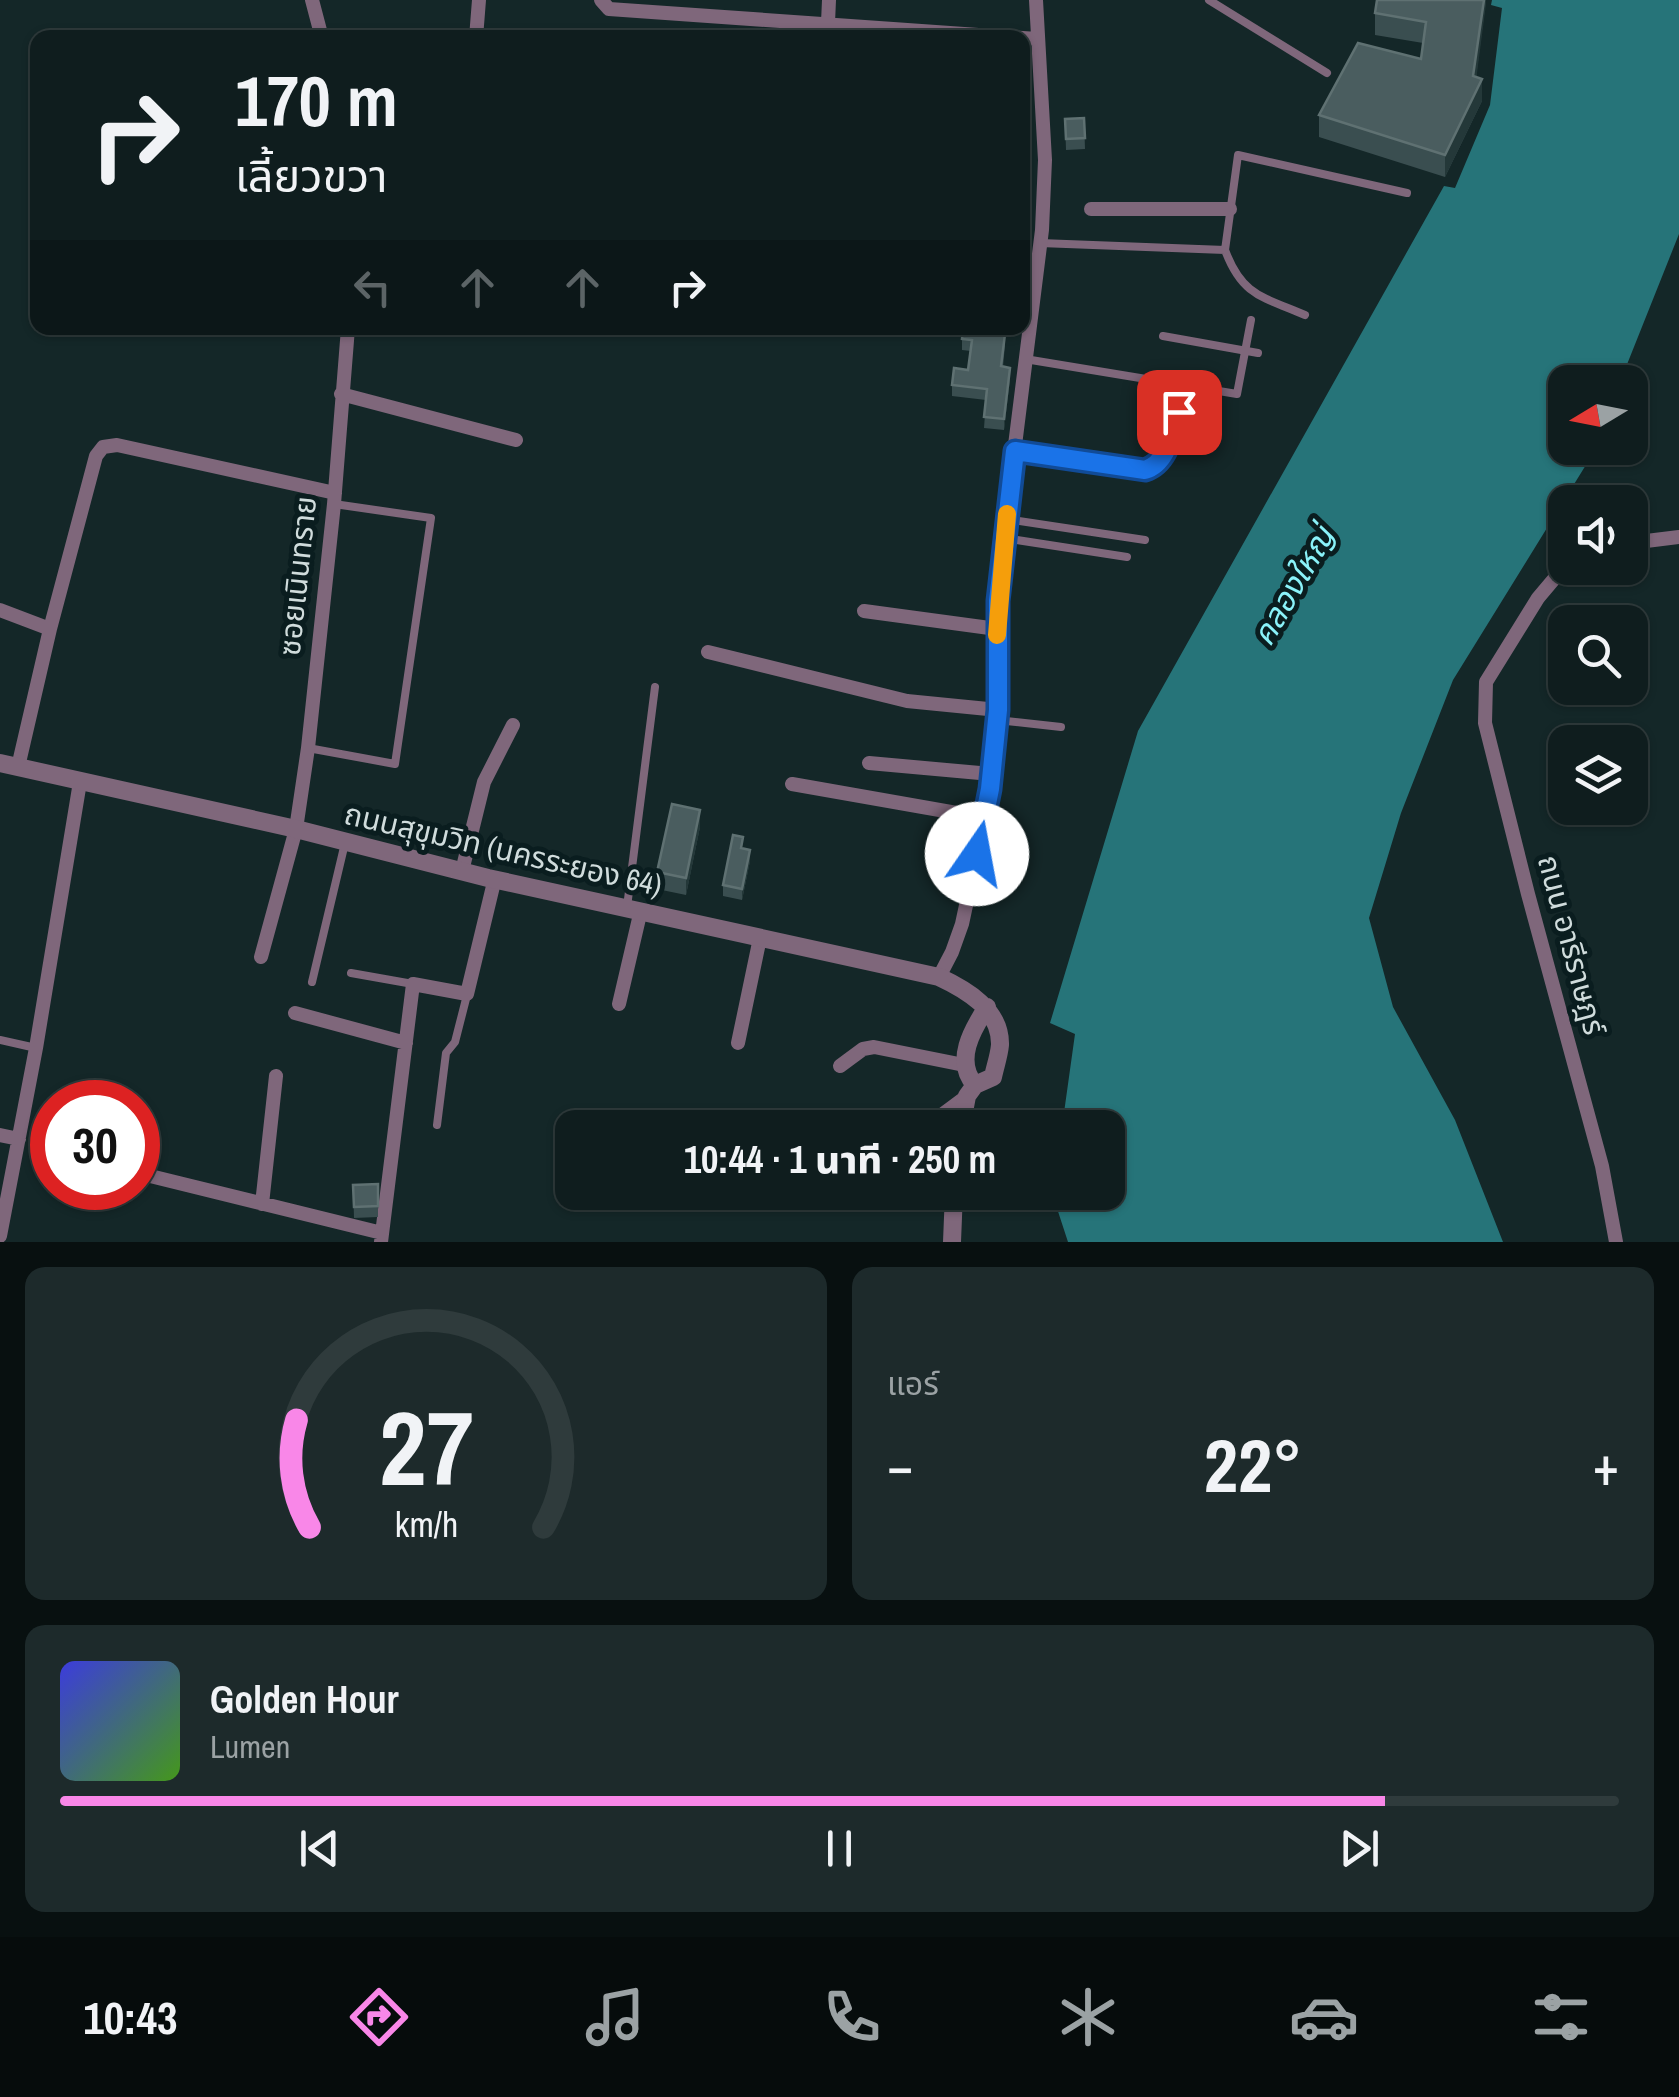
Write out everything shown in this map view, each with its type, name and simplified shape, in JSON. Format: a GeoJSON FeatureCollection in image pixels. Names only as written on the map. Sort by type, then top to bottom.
{"type":"FeatureCollection","features":[{"type":"Feature","properties":{"kind":"street"},"geometry":{"type":"LineString","coordinates":[[312,0],[320,30]]}},
{"type":"Feature","properties":{"kind":"street"},"geometry":{"type":"LineString","coordinates":[[477,30],[479,0]]}},
{"type":"Feature","properties":{"kind":"street"},"geometry":{"type":"LineString","coordinates":[[601,0],[609,8],[926,30]]}},
{"type":"Feature","properties":{"kind":"street"},"geometry":{"type":"LineString","coordinates":[[828,23],[829,0]]}},
{"type":"Feature","properties":{"kind":"street"},"geometry":{"type":"LineString","coordinates":[[1030,271],[1040,243],[1045,160],[1036,0]]}},
{"type":"Feature","properties":{"kind":"street"},"geometry":{"type":"LineString","coordinates":[[1030,37],[1037,38]]}},
{"type":"Feature","properties":{"kind":"street"},"geometry":{"type":"LineString","coordinates":[[1092,209],[1230,209]]}},
{"type":"Feature","properties":{"kind":"street","name":"ซอยเนินทราย"},"geometry":{"type":"LineString","coordinates":[[261,956],[296,830],[308,748],[347,335]]}},
{"type":"Feature","properties":{"kind":"street"},"geometry":{"type":"LineString","coordinates":[[939,977],[962,924],[992,774],[1004,538],[1026,335]]}},
{"type":"Feature","properties":{"kind":"street"},"geometry":{"type":"LineString","coordinates":[[342,394],[516,440]]}},
{"type":"Feature","properties":{"kind":"street"},"geometry":{"type":"LineString","coordinates":[[1015,451],[1145,470],[1156,467],[1162,458],[1179,412]]}},
{"type":"Feature","properties":{"kind":"street"},"geometry":{"type":"LineString","coordinates":[[9,765],[96,456],[103,448],[117,445],[334,498]]}},
{"type":"Feature","properties":{"kind":"street"},"geometry":{"type":"LineString","coordinates":[[1648,541],[1679,537]]}},
{"type":"Feature","properties":{"kind":"street","name":"ถนน อารีราษฎร์"},"geometry":{"type":"LineString","coordinates":[[1549,585],[1486,682],[1485,723],[1602,1166],[1616,1242]]}},
{"type":"Feature","properties":{"kind":"street"},"geometry":{"type":"LineString","coordinates":[[0,610],[50,630]]}},
{"type":"Feature","properties":{"kind":"street"},"geometry":{"type":"LineString","coordinates":[[864,611],[997,630]]}},
{"type":"Feature","properties":{"kind":"street"},"geometry":{"type":"LineString","coordinates":[[708,652],[907,701],[997,715]]}},
{"type":"Feature","properties":{"kind":"street"},"geometry":{"type":"LineString","coordinates":[[462,871],[484,782],[513,725]]}},
{"type":"Feature","properties":{"kind":"street"},"geometry":{"type":"LineString","coordinates":[[869,763],[992,774]]}},
{"type":"Feature","properties":{"kind":"street","name":"ถนนสุขุมวิท (นครระยอง 64)"},"geometry":{"type":"LineString","coordinates":[[9,765],[939,977],[987,1008]]}},
{"type":"Feature","properties":{"kind":"street"},"geometry":{"type":"LineString","coordinates":[[0,1236],[80,782]]}},
{"type":"Feature","properties":{"kind":"street"},"geometry":{"type":"LineString","coordinates":[[792,784],[985,818]]}},
{"type":"Feature","properties":{"kind":"street"},"geometry":{"type":"LineString","coordinates":[[160,1178],[382,1238],[413,984],[467,994],[494,878]]}},
{"type":"Feature","properties":{"kind":"street"},"geometry":{"type":"LineString","coordinates":[[619,1004],[634,909]]}},
{"type":"Feature","properties":{"kind":"street"},"geometry":{"type":"LineString","coordinates":[[738,1043],[760,938]]}},
{"type":"Feature","properties":{"kind":"street"},"geometry":{"type":"LineString","coordinates":[[946,1110],[971,1090],[993,1077],[1000,1048],[999,1029],[987,1008],[972,1030],[964,1065],[971,1090],[966,1110]]}},
{"type":"Feature","properties":{"kind":"street"},"geometry":{"type":"LineString","coordinates":[[295,1013],[406,1043]]}},
{"type":"Feature","properties":{"kind":"street"},"geometry":{"type":"LineString","coordinates":[[840,1066],[863,1049],[874,1047],[964,1065]]}},
{"type":"Feature","properties":{"kind":"street"},"geometry":{"type":"LineString","coordinates":[[262,1204],[276,1076]]}},
{"type":"Feature","properties":{"kind":"street"},"geometry":{"type":"LineString","coordinates":[[0,1135],[19,1139]]}},
{"type":"Feature","properties":{"kind":"street"},"geometry":{"type":"LineString","coordinates":[[952,1242],[953,1210]]}},
{"type":"Feature","properties":{"kind":"lane"},"geometry":{"type":"LineString","coordinates":[[1209,0],[1326,73]]}},
{"type":"Feature","properties":{"kind":"lane"},"geometry":{"type":"LineString","coordinates":[[1305,316],[1249,290],[1233,272],[1225,250],[1238,155],[1407,193]]}},
{"type":"Feature","properties":{"kind":"lane"},"geometry":{"type":"LineString","coordinates":[[1040,243],[1225,250]]}},
{"type":"Feature","properties":{"kind":"lane"},"geometry":{"type":"LineString","coordinates":[[1025,359],[1237,394],[1251,320]]}},
{"type":"Feature","properties":{"kind":"lane"},"geometry":{"type":"LineString","coordinates":[[1163,336],[1258,353]]}},
{"type":"Feature","properties":{"kind":"lane"},"geometry":{"type":"LineString","coordinates":[[308,748],[394,764],[431,518],[334,498]]}},
{"type":"Feature","properties":{"kind":"lane"},"geometry":{"type":"LineString","coordinates":[[1006,520],[1145,540]]}},
{"type":"Feature","properties":{"kind":"lane"},"geometry":{"type":"LineString","coordinates":[[1004,538],[1127,557]]}},
{"type":"Feature","properties":{"kind":"lane"},"geometry":{"type":"LineString","coordinates":[[634,909],[655,687]]}},
{"type":"Feature","properties":{"kind":"lane"},"geometry":{"type":"LineString","coordinates":[[997,715],[1061,727]]}},
{"type":"Feature","properties":{"kind":"lane"},"geometry":{"type":"LineString","coordinates":[[312,982],[345,843]]}},
{"type":"Feature","properties":{"kind":"lane"},"geometry":{"type":"LineString","coordinates":[[352,973],[413,984]]}},
{"type":"Feature","properties":{"kind":"lane"},"geometry":{"type":"LineString","coordinates":[[437,1125],[446,1053],[455,1042],[467,994]]}},
{"type":"Feature","properties":{"kind":"lane"},"geometry":{"type":"LineString","coordinates":[[0,1040],[36,1048]]}},
{"type":"Feature","properties":{"kind":"water","name":"คลองใหญ่"},"geometry":{"type":"Polygon","coordinates":[[[1492,0],[1679,0],[1679,234],[1627,365],[1548,365],[1548,465],[1586,465],[1574,485],[1548,485],[1548,526],[1453,680],[1401,813],[1369,918],[1393,1007],[1455,1120],[1503,1242],[1068,1242],[1058,1210],[1125,1210],[1125,1110],[1064,1110],[1075,1034],[1050,1023],[1138,731],[1444,186],[1455,188],[1490,105],[1502,8],[1491,5],[1492,0]]]}},
{"type":"Feature","properties":{"kind":"building"},"geometry":{"type":"Polygon","coordinates":[[[1377,0],[1484,0],[1473,76],[1482,79],[1445,155],[1319,115],[1358,43],[1421,59],[1426,22],[1375,13],[1377,0]]]}},
{"type":"Feature","properties":{"kind":"building"},"geometry":{"type":"Polygon","coordinates":[[[1084,118],[1085,138],[1066,139],[1065,119],[1084,118]]]}},
{"type":"Feature","properties":{"kind":"building"},"geometry":{"type":"Polygon","coordinates":[[[962,335],[1005,335],[1001,366],[1010,368],[1004,419],[984,417],[987,389],[952,385],[954,368],[968,370],[972,340],[962,339],[962,335]]]}},
{"type":"Feature","properties":{"kind":"building"},"geometry":{"type":"Polygon","coordinates":[[[672,804],[700,810],[686,878],[657,872],[672,804]]]}},
{"type":"Feature","properties":{"kind":"building"},"geometry":{"type":"Polygon","coordinates":[[[733,835],[743,837],[741,848],[750,850],[742,889],[723,885],[733,835]]]}},
{"type":"Feature","properties":{"kind":"building"},"geometry":{"type":"Polygon","coordinates":[[[378,1184],[378,1206],[354,1207],[353,1185],[378,1184]]]}},
{"type":"Feature","properties":{"kind":"slow traffic"},"geometry":{"type":"LineString","coordinates":[[997,635],[1007,514]]}},
{"type":"Feature","properties":{"kind":"route"},"geometry":{"type":"LineString","coordinates":[[977,854],[990,789],[998,710],[998,601],[1015,451],[1145,470],[1156,467],[1162,458],[1179,412]]}}]}
